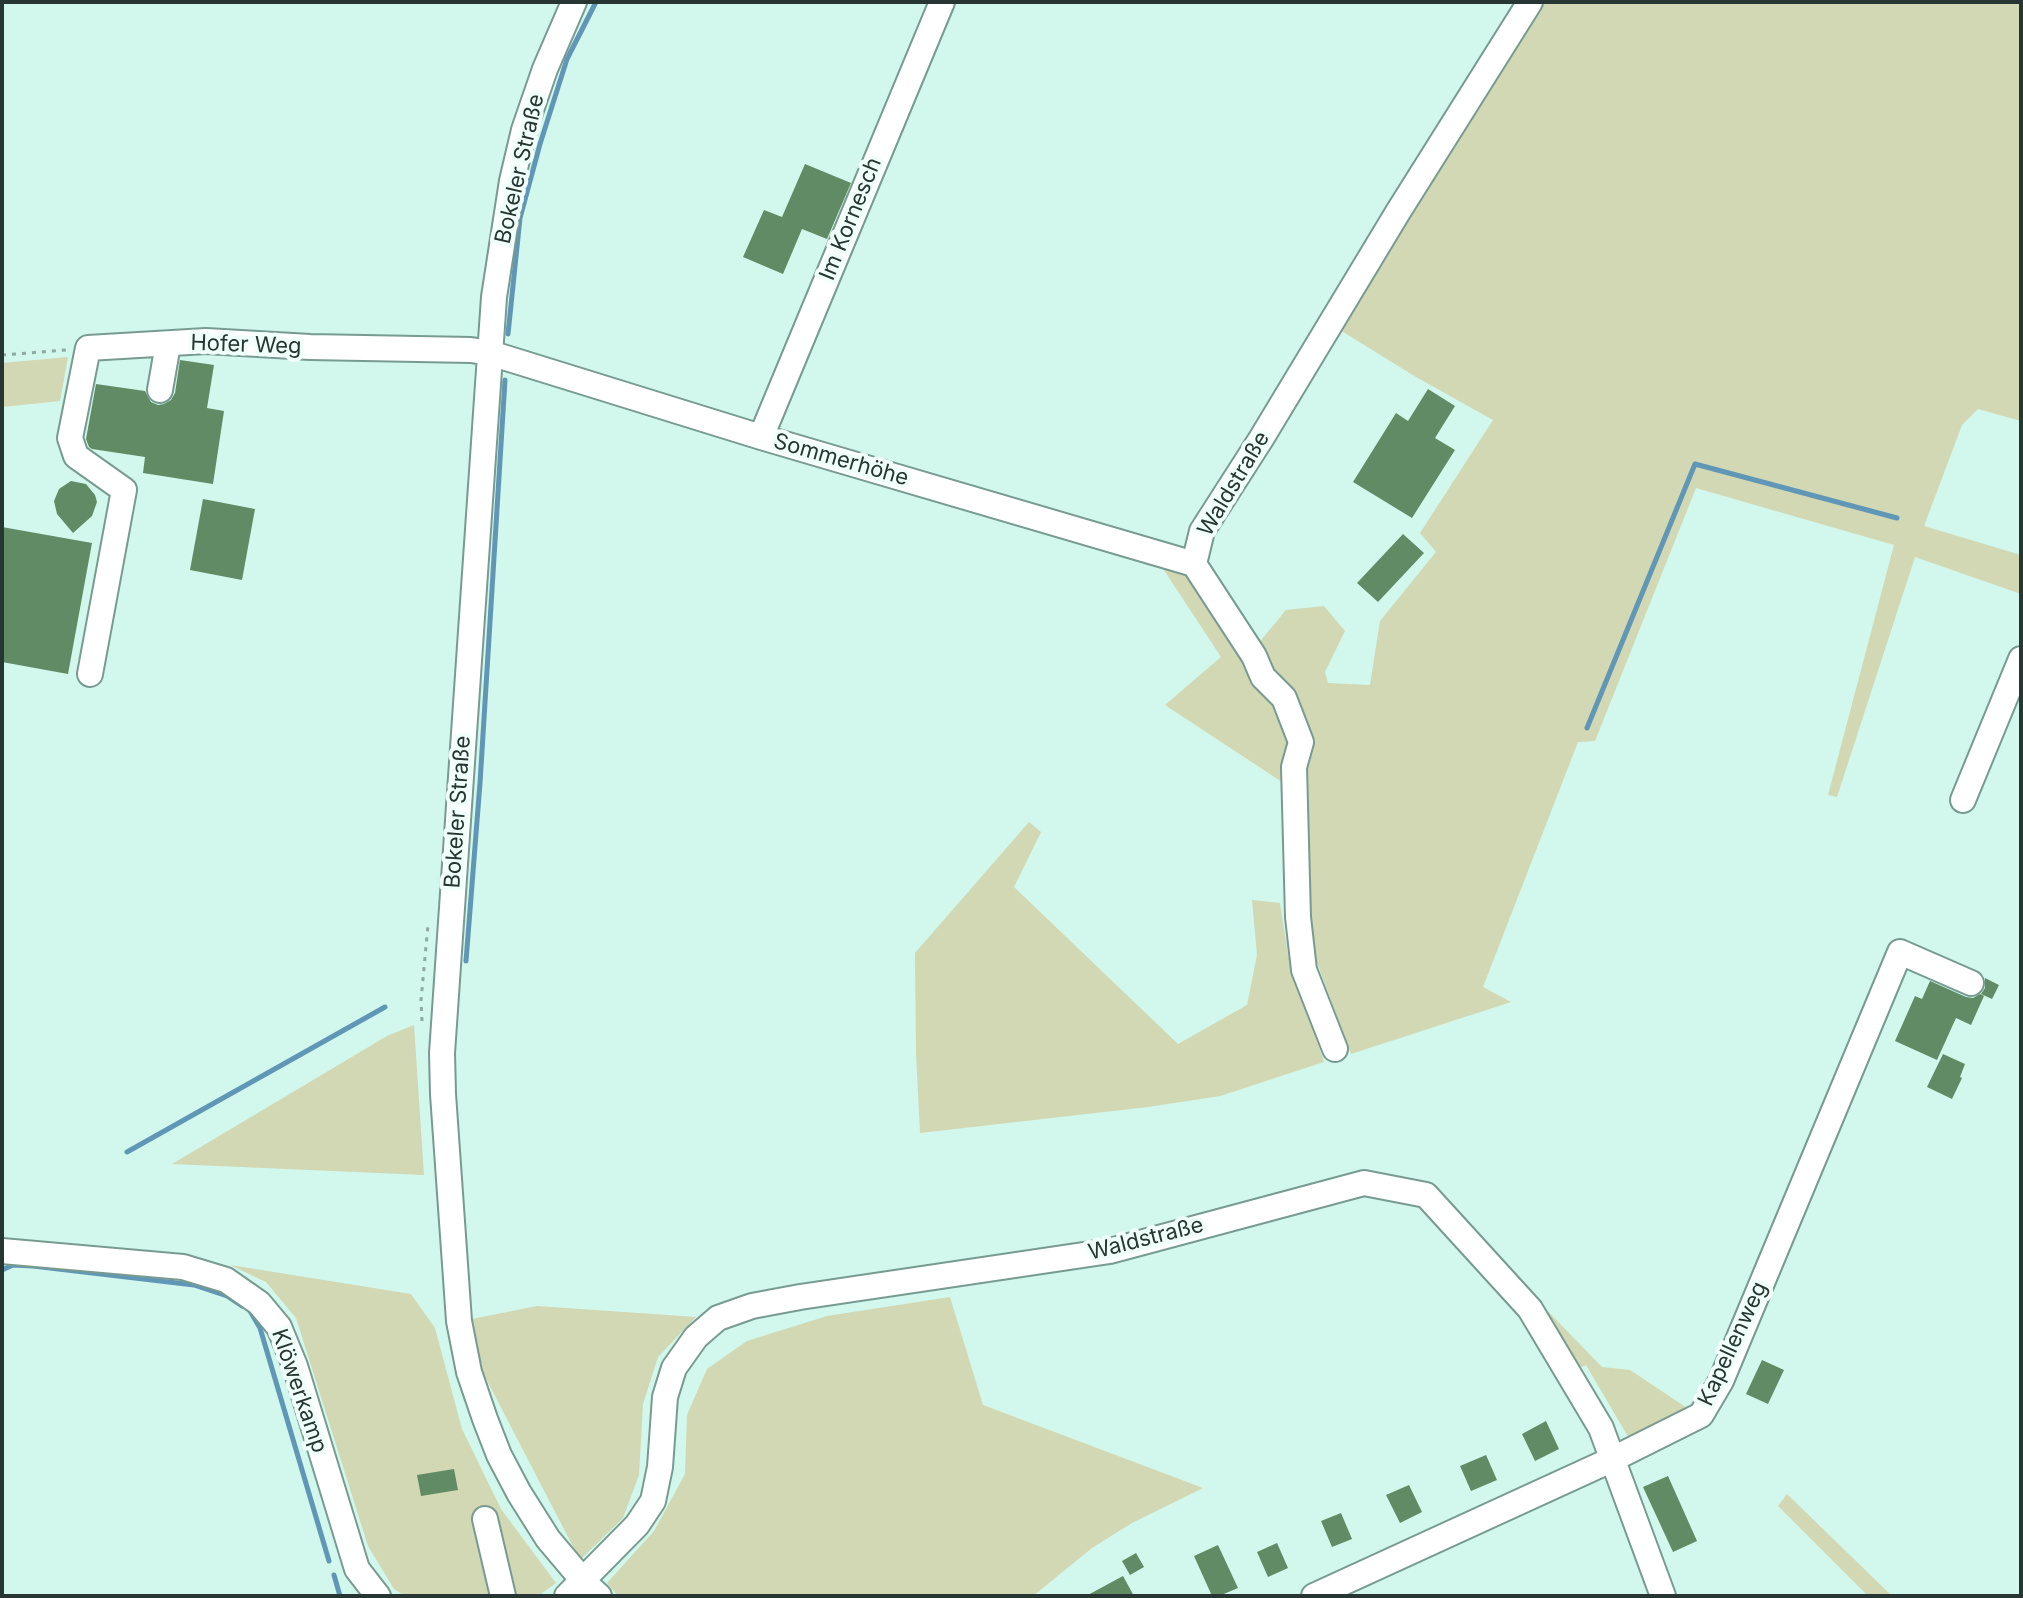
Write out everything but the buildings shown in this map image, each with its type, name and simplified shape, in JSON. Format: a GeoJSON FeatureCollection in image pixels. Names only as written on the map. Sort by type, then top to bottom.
{"type":"FeatureCollection","features":[{"type":"Feature","properties":{"kind":"street","name":"Bokeler Straße"},"geometry":{"type":"LineString","coordinates":[[574,2],[545,69],[524,130],[503,231],[494,297],[442,1053],[459,1321],[469,1372],[499,1455],[580,1591]]}},
{"type":"Feature","properties":{"kind":"street","name":"Im Kornesch"},"geometry":{"type":"LineString","coordinates":[[761,437],[942,2]]}},
{"type":"Feature","properties":{"kind":"street","name":"Waldstraße"},"geometry":{"type":"LineString","coordinates":[[1335,1049],[1304,970],[1298,917],[1294,767],[1301,742],[1284,698],[1263,677],[1254,656],[1194,564],[1202,531],[1530,2]]}},
{"type":"Feature","properties":{"kind":"street","name":"Hofer Weg"},"geometry":{"type":"LineString","coordinates":[[88,348],[206,341],[490,353]]}},
{"type":"Feature","properties":{"kind":"street"},"geometry":{"type":"LineString","coordinates":[[160,390],[168,344]]}},
{"type":"Feature","properties":{"kind":"street"},"geometry":{"type":"LineString","coordinates":[[88,348],[70,438],[76,456],[124,490],[90,674]]}},
{"type":"Feature","properties":{"kind":"street","name":"Sommerhöhe"},"geometry":{"type":"LineString","coordinates":[[490,353],[761,437],[1194,564]]}},
{"type":"Feature","properties":{"kind":"street"},"geometry":{"type":"LineString","coordinates":[[1963,800],[2021,659]]}},
{"type":"Feature","properties":{"kind":"street","name":"Kapellenweg"},"geometry":{"type":"LineString","coordinates":[[1314,1596],[1613,1459],[1701,1415],[1721,1381],[1900,952],[1971,983]]}},
{"type":"Feature","properties":{"kind":"street","name":"Waldstraße"},"geometry":{"type":"LineString","coordinates":[[580,1591],[637,1525],[653,1501],[660,1467],[665,1397],[674,1368],[696,1337],[718,1318],[752,1306],[800,1297],[1110,1251],[1364,1183],[1426,1195],[1530,1309],[1601,1428],[1663,1596]]}},
{"type":"Feature","properties":{"kind":"street","name":"Klöwerkamp"},"geometry":{"type":"LineString","coordinates":[[2,1251],[183,1267],[226,1280],[259,1303],[279,1327],[295,1366],[357,1569],[378,1596]]}},
{"type":"Feature","properties":{"kind":"street"},"geometry":{"type":"LineString","coordinates":[[485,1519],[503,1596]]}},
{"type":"Feature","properties":{"kind":"path"},"geometry":{"type":"LineString","coordinates":[[2,355],[88,348]]}},
{"type":"Feature","properties":{"kind":"green space"},"geometry":{"type":"Polygon","coordinates":[[[1541,2],[2021,2],[2021,421],[1978,409],[1962,425],[1924,526],[2021,555],[2021,594],[1915,557],[1837,797],[1828,795],[1894,545],[1696,488],[1595,741],[1578,742],[1483,987],[1511,1002],[1351,1054],[1316,960],[1306,895],[1302,770],[1270,674],[1257,645],[1286,610],[1324,606],[1345,631],[1325,672],[1328,683],[1370,685],[1380,621],[1436,552],[1420,533],[1493,420],[1340,330],[1541,2]]]}},
{"type":"Feature","properties":{"kind":"green space"},"geometry":{"type":"Polygon","coordinates":[[[68,357],[60,401],[2,407],[2,363],[68,357]]]}},
{"type":"Feature","properties":{"kind":"green space"},"geometry":{"type":"Polygon","coordinates":[[[1160,564],[1188,574],[1278,703],[1294,744],[1282,782],[1165,705],[1221,657],[1160,564]]]}},
{"type":"Feature","properties":{"kind":"green space"},"geometry":{"type":"Polygon","coordinates":[[[1029,822],[1041,832],[1014,887],[1178,1044],[1247,1005],[1257,955],[1252,900],[1280,903],[1288,955],[1324,1062],[1220,1096],[920,1133],[915,953],[1029,822]]]}},
{"type":"Feature","properties":{"kind":"green space"},"geometry":{"type":"Polygon","coordinates":[[[414,1025],[424,1175],[172,1164],[387,1036],[414,1025]]]}},
{"type":"Feature","properties":{"kind":"green space"},"geometry":{"type":"Polygon","coordinates":[[[230,1265],[411,1294],[435,1328],[462,1429],[501,1509],[556,1583],[538,1596],[405,1596],[394,1589],[368,1546],[296,1318],[266,1282],[230,1265]]]}},
{"type":"Feature","properties":{"kind":"green space"},"geometry":{"type":"Polygon","coordinates":[[[950,1297],[983,1405],[1203,1488],[1132,1523],[1092,1548],[1033,1596],[618,1596],[607,1583],[654,1531],[685,1474],[687,1415],[707,1369],[747,1341],[827,1316],[950,1297]]]}},
{"type":"Feature","properties":{"kind":"green space"},"geometry":{"type":"Polygon","coordinates":[[[1535,1298],[1602,1367],[1630,1370],[1693,1412],[1630,1440],[1586,1365],[1577,1369],[1535,1298]]]}},
{"type":"Feature","properties":{"kind":"green space"},"geometry":{"type":"Polygon","coordinates":[[[537,1306],[696,1317],[658,1357],[643,1404],[639,1475],[623,1518],[580,1560],[481,1369],[472,1319],[537,1306]]]}},
{"type":"Feature","properties":{"kind":"green space"},"geometry":{"type":"Polygon","coordinates":[[[1787,1494],[1892,1596],[1868,1596],[1778,1506],[1787,1494]]]}},
{"type":"Feature","properties":{"kind":"waterway"},"geometry":{"type":"LineString","coordinates":[[508,334],[520,218],[567,59],[596,2]]}},
{"type":"Feature","properties":{"kind":"waterway"},"geometry":{"type":"LineString","coordinates":[[466,961],[505,380]]}},
{"type":"Feature","properties":{"kind":"waterway"},"geometry":{"type":"LineString","coordinates":[[1587,728],[1695,464],[1897,518]]}},
{"type":"Feature","properties":{"kind":"waterway"},"geometry":{"type":"LineString","coordinates":[[127,1152],[385,1007]]}},
{"type":"Feature","properties":{"kind":"waterway"},"geometry":{"type":"LineString","coordinates":[[2,1270],[13,1265],[33,1266],[194,1285],[227,1296],[242,1306]]}},
{"type":"Feature","properties":{"kind":"waterway"},"geometry":{"type":"LineString","coordinates":[[250,1311],[260,1328],[329,1561]]}},
{"type":"Feature","properties":{"kind":"waterway"},"geometry":{"type":"LineString","coordinates":[[334,1575],[340,1596]]}}]}
